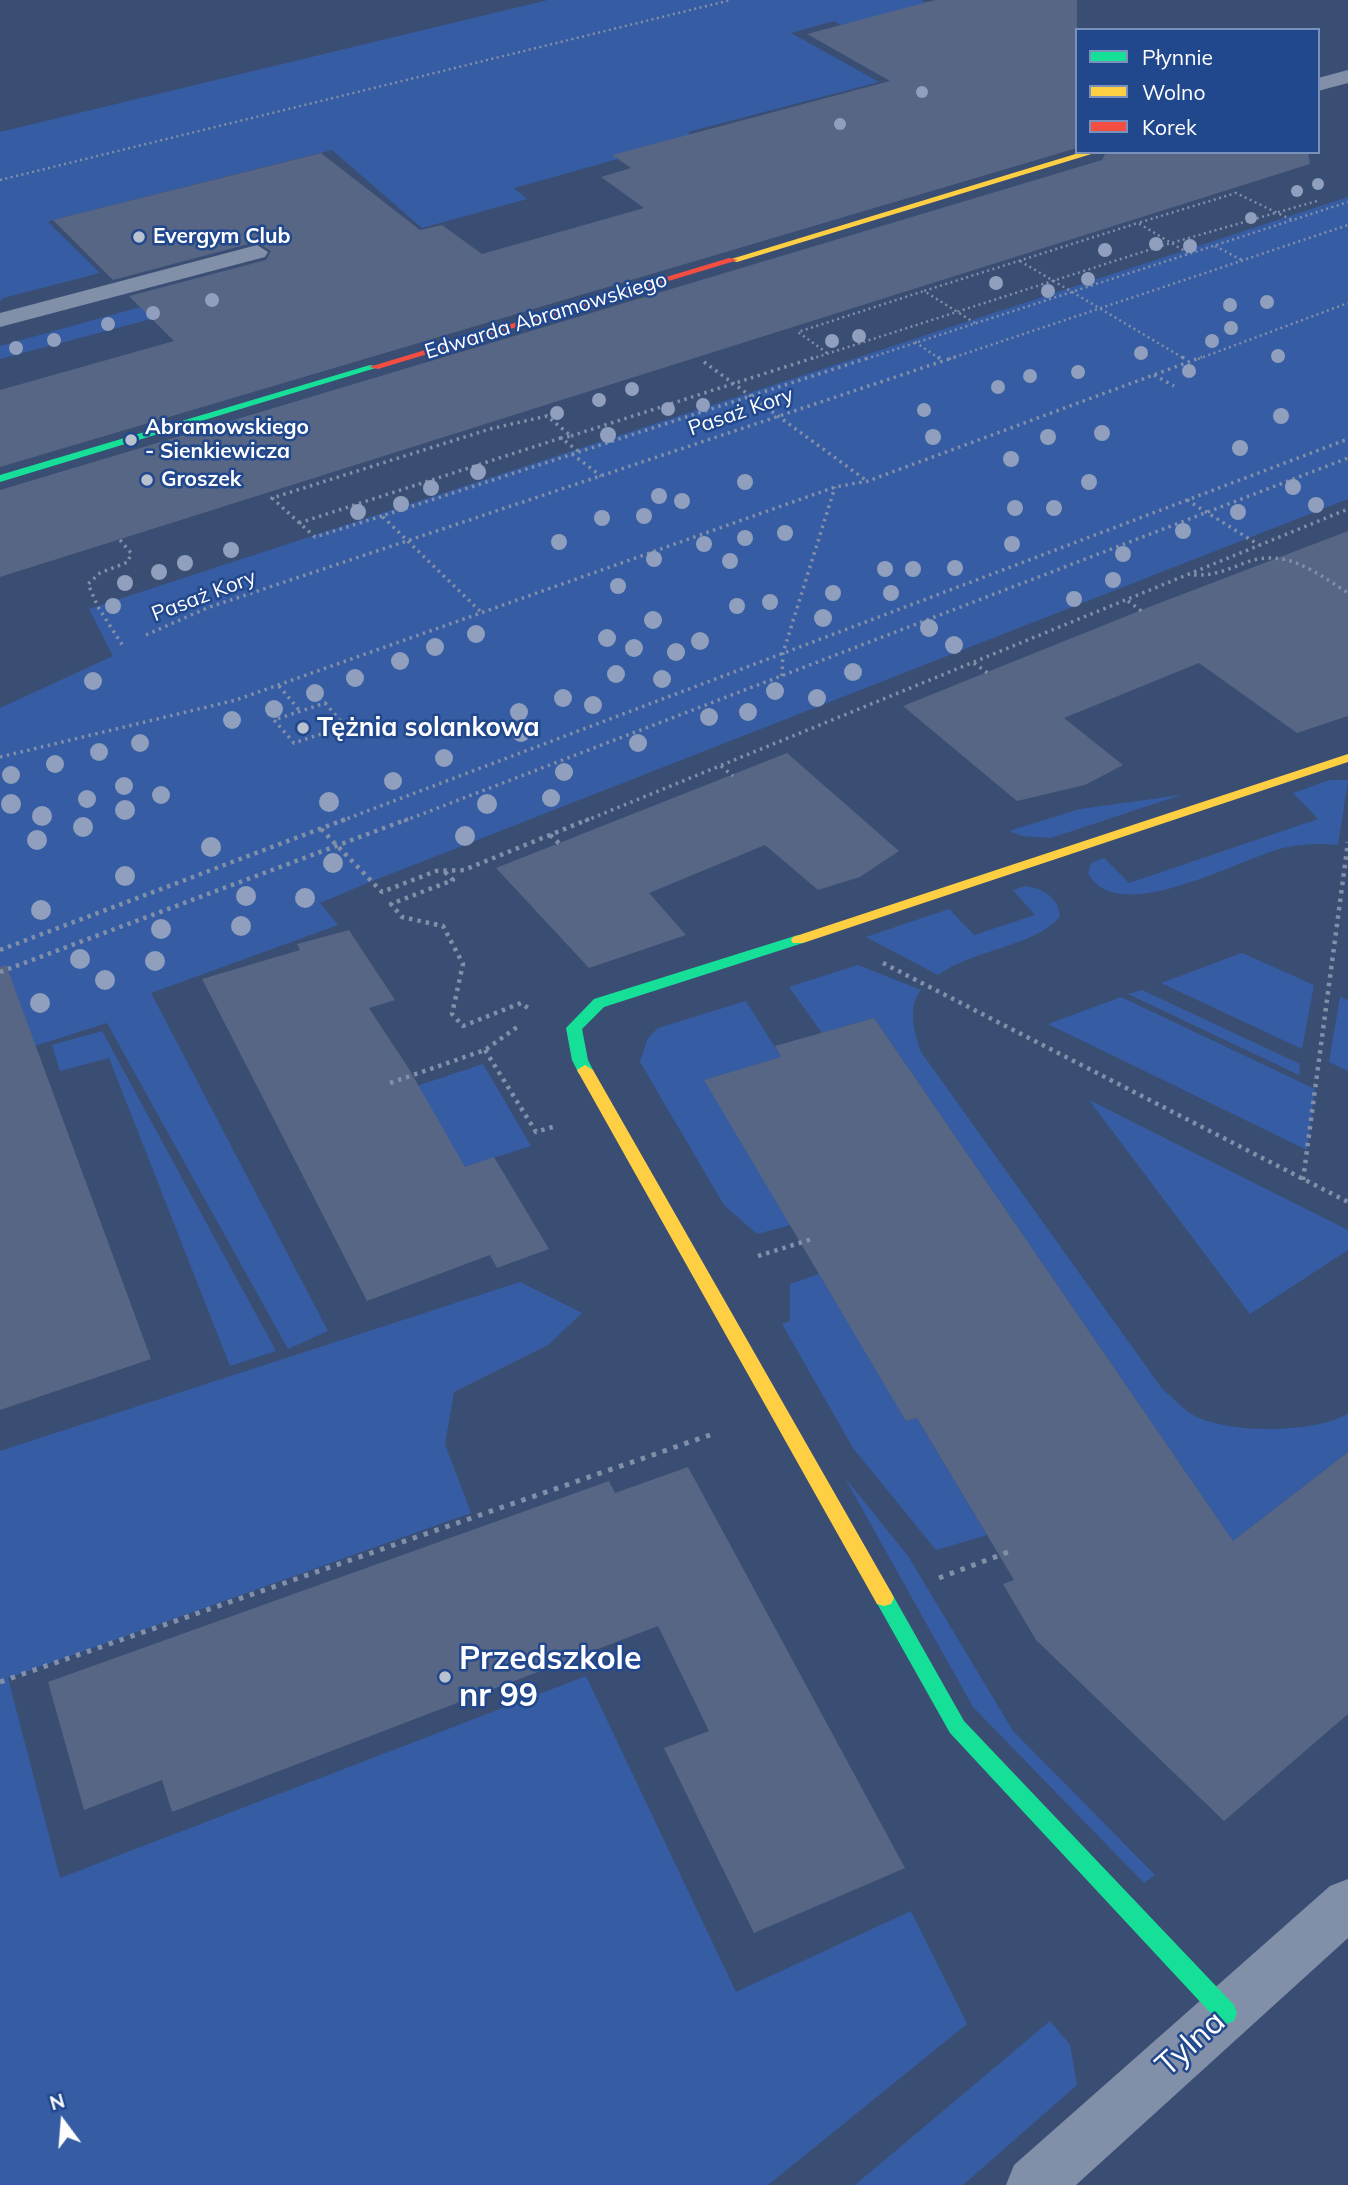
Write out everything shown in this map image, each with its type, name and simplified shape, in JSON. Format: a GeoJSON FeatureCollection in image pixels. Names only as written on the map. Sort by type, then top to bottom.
{"type":"FeatureCollection","features":[{"type":"Feature","properties":{"kind":"street"},"geometry":{"type":"LineString","coordinates":[[1320,84],[1348,76]]}},
{"type":"Feature","properties":{"kind":"street","name":"Edwarda Abramowskiego"},"geometry":{"type":"LineString","coordinates":[[0,479],[1086,154]]}},
{"type":"Feature","properties":{"kind":"street"},"geometry":{"type":"LineString","coordinates":[[1226,2013],[957,1727],[580,1060],[574,1028],[599,1003],[752,956],[1013,866],[1348,758]]}},
{"type":"Feature","properties":{"kind":"street","name":"Tylna"},"geometry":{"type":"LineString","coordinates":[[1034,2185],[1348,1904]]}},
{"type":"Feature","properties":{"kind":"lane"},"geometry":{"type":"LineString","coordinates":[[0,320],[257,252]]}},
{"type":"Feature","properties":{"kind":"path"},"geometry":{"type":"LineString","coordinates":[[0,180],[731,0]]}},
{"type":"Feature","properties":{"kind":"path"},"geometry":{"type":"LineString","coordinates":[[827,353],[799,332],[1236,193],[1293,220]]}},
{"type":"Feature","properties":{"kind":"path"},"geometry":{"type":"LineString","coordinates":[[299,523],[956,311],[1317,201]]}},
{"type":"Feature","properties":{"kind":"path"},"geometry":{"type":"LineString","coordinates":[[571,436],[547,416],[524,424],[509,424],[272,498],[315,537],[1348,202]]}},
{"type":"Feature","properties":{"kind":"path"},"geometry":{"type":"LineString","coordinates":[[1138,223],[1189,254]]}},
{"type":"Feature","properties":{"kind":"path","name":"Pasaż Kory"},"geometry":{"type":"LineString","coordinates":[[146,635],[207,608],[1348,226]]}},
{"type":"Feature","properties":{"kind":"path"},"geometry":{"type":"LineString","coordinates":[[1214,246],[1243,261]]}},
{"type":"Feature","properties":{"kind":"path"},"geometry":{"type":"LineString","coordinates":[[1020,261],[1188,361]]}},
{"type":"Feature","properties":{"kind":"path"},"geometry":{"type":"LineString","coordinates":[[924,291],[975,323]]}},
{"type":"Feature","properties":{"kind":"path"},"geometry":{"type":"LineString","coordinates":[[0,757],[186,714],[279,686],[480,611],[835,487],[868,481],[1348,303]]}},
{"type":"Feature","properties":{"kind":"path"},"geometry":{"type":"LineString","coordinates":[[914,342],[942,360]]}},
{"type":"Feature","properties":{"kind":"path"},"geometry":{"type":"LineString","coordinates":[[704,362],[868,481]]}},
{"type":"Feature","properties":{"kind":"path"},"geometry":{"type":"LineString","coordinates":[[1153,375],[1174,386]]}},
{"type":"Feature","properties":{"kind":"path"},"geometry":{"type":"LineString","coordinates":[[561,438],[579,451]]}},
{"type":"Feature","properties":{"kind":"path"},"geometry":{"type":"LineString","coordinates":[[0,950],[1348,439]]}},
{"type":"Feature","properties":{"kind":"path"},"geometry":{"type":"LineString","coordinates":[[572,453],[601,476]]}},
{"type":"Feature","properties":{"kind":"path"},"geometry":{"type":"LineString","coordinates":[[0,972],[336,847],[1348,458]]}},
{"type":"Feature","properties":{"kind":"path"},"geometry":{"type":"LineString","coordinates":[[782,676],[783,653],[835,487]]}},
{"type":"Feature","properties":{"kind":"path"},"geometry":{"type":"LineString","coordinates":[[1187,500],[1259,545]]}},
{"type":"Feature","properties":{"kind":"path"},"geometry":{"type":"LineString","coordinates":[[321,829],[382,892],[436,871],[464,870],[1194,575],[1205,566],[1348,509]]}},
{"type":"Feature","properties":{"kind":"path"},"geometry":{"type":"LineString","coordinates":[[382,516],[410,540],[480,611]]}},
{"type":"Feature","properties":{"kind":"path"},"geometry":{"type":"LineString","coordinates":[[120,540],[131,553],[128,562],[100,573],[88,584],[98,607],[123,646]]}},
{"type":"Feature","properties":{"kind":"path"},"geometry":{"type":"LineString","coordinates":[[1194,575],[1213,577],[1260,558],[1300,562],[1348,593]]}},
{"type":"Feature","properties":{"kind":"path"},"geometry":{"type":"LineString","coordinates":[[1128,601],[1144,613]]}},
{"type":"Feature","properties":{"kind":"path"},"geometry":{"type":"LineString","coordinates":[[974,663],[989,674]]}},
{"type":"Feature","properties":{"kind":"path"},"geometry":{"type":"LineString","coordinates":[[279,686],[300,711]]}},
{"type":"Feature","properties":{"kind":"path"},"geometry":{"type":"LineString","coordinates":[[325,703],[345,726],[294,743],[274,720],[300,711],[325,703]]}},
{"type":"Feature","properties":{"kind":"path"},"geometry":{"type":"LineString","coordinates":[[721,766],[733,776]]}},
{"type":"Feature","properties":{"kind":"path"},"geometry":{"type":"LineString","coordinates":[[550,835],[561,845]]}},
{"type":"Feature","properties":{"kind":"path"},"geometry":{"type":"LineString","coordinates":[[1303,1180],[1348,842]]}},
{"type":"Feature","properties":{"kind":"path"},"geometry":{"type":"LineString","coordinates":[[445,871],[453,880],[391,904],[402,917],[443,926],[463,964],[452,1014],[463,1026],[521,1003]]}},
{"type":"Feature","properties":{"kind":"path"},"geometry":{"type":"LineString","coordinates":[[870,956],[1348,1202]]}},
{"type":"Feature","properties":{"kind":"path"},"geometry":{"type":"LineString","coordinates":[[390,1083],[485,1050]]}},
{"type":"Feature","properties":{"kind":"path"},"geometry":{"type":"LineString","coordinates":[[758,1256],[812,1239]]}},
{"type":"Feature","properties":{"kind":"path"},"geometry":{"type":"LineString","coordinates":[[753,1247],[765,1268]]}},
{"type":"Feature","properties":{"kind":"path"},"geometry":{"type":"LineString","coordinates":[[0,1682],[340,1566],[710,1435]]}},
{"type":"Feature","properties":{"kind":"path"},"geometry":{"type":"LineString","coordinates":[[935,1580],[1011,1551]]}},
{"type":"Feature","properties":{"kind":"path"},"geometry":{"type":"LineString","coordinates":[[929,1570],[942,1591]]}},
{"type":"Feature","properties":{"kind":"shaded area"},"geometry":{"type":"Polygon","coordinates":[[[548,0],[921,0],[1075,81],[1075,86],[1048,138],[834,21],[791,33],[879,82],[688,132],[693,138],[514,188],[527,199],[422,228],[332,150],[48,222],[100,273],[3,298],[0,302],[0,132],[548,0]]]}},
{"type":"Feature","properties":{"kind":"shaded area"},"geometry":{"type":"Polygon","coordinates":[[[1348,197],[1348,499],[370,882],[320,903],[338,925],[151,993],[328,1331],[288,1349],[107,1023],[0,1057],[0,708],[113,656],[89,609],[1348,197]]]}},
{"type":"Feature","properties":{"kind":"shaded area"},"geometry":{"type":"Polygon","coordinates":[[[270,271],[189,309],[0,359],[0,346],[270,271]]]}},
{"type":"Feature","properties":{"kind":"shaded area"},"geometry":{"type":"Polygon","coordinates":[[[1330,780],[1348,780],[1338,845],[1308,844],[1279,849],[1178,886],[1150,893],[1124,894],[1103,888],[1088,873],[1091,863],[1104,858],[1129,883],[1318,819],[1293,793],[1330,780]]]}},
{"type":"Feature","properties":{"kind":"shaded area"},"geometry":{"type":"Polygon","coordinates":[[[1181,795],[1051,838],[1022,836],[1009,831],[1080,809],[1181,795]]]}},
{"type":"Feature","properties":{"kind":"shaded area"},"geometry":{"type":"Polygon","coordinates":[[[1026,886],[1049,895],[1057,905],[1060,917],[1034,935],[968,959],[938,975],[866,937],[949,909],[974,935],[1035,915],[1013,890],[1026,886]]]}},
{"type":"Feature","properties":{"kind":"shaded area"},"geometry":{"type":"Polygon","coordinates":[[[1242,953],[1314,985],[1302,1049],[1161,983],[1242,953]]]}},
{"type":"Feature","properties":{"kind":"shaded area"},"geometry":{"type":"Polygon","coordinates":[[[858,965],[921,990],[913,1012],[914,1028],[921,1052],[1163,1390],[1193,1415],[1212,1423],[1252,1429],[1315,1425],[1348,1414],[1348,1452],[1233,1541],[874,1018],[822,1033],[789,987],[858,965]]]}},
{"type":"Feature","properties":{"kind":"shaded area"},"geometry":{"type":"Polygon","coordinates":[[[1142,990],[1300,1064],[1299,1075],[1128,994],[1142,990]]]}},
{"type":"Feature","properties":{"kind":"shaded area"},"geometry":{"type":"Polygon","coordinates":[[[1121,997],[1315,1089],[1307,1150],[1048,1024],[1121,997]]]}},
{"type":"Feature","properties":{"kind":"shaded area"},"geometry":{"type":"Polygon","coordinates":[[[1340,997],[1348,1000],[1348,1071],[1329,1062],[1340,997]]]}},
{"type":"Feature","properties":{"kind":"shaded area"},"geometry":{"type":"Polygon","coordinates":[[[746,1001],[781,1057],[705,1080],[791,1225],[757,1234],[724,1205],[640,1062],[648,1038],[658,1028],[746,1001]]]}},
{"type":"Feature","properties":{"kind":"shaded area"},"geometry":{"type":"Polygon","coordinates":[[[102,1031],[276,1351],[230,1366],[109,1058],[60,1071],[52,1045],[102,1031]]]}},
{"type":"Feature","properties":{"kind":"shaded area"},"geometry":{"type":"Polygon","coordinates":[[[483,1064],[531,1146],[465,1167],[417,1086],[483,1064]]]}},
{"type":"Feature","properties":{"kind":"shaded area"},"geometry":{"type":"Polygon","coordinates":[[[1089,1100],[1348,1230],[1348,1250],[1250,1314],[1089,1100]]]}},
{"type":"Feature","properties":{"kind":"shaded area"},"geometry":{"type":"Polygon","coordinates":[[[819,1274],[907,1421],[917,1418],[987,1535],[936,1550],[853,1448],[782,1324],[790,1321],[790,1284],[819,1274]]]}},
{"type":"Feature","properties":{"kind":"shaded area"},"geometry":{"type":"Polygon","coordinates":[[[520,1282],[582,1313],[548,1345],[454,1392],[445,1444],[471,1513],[8,1678],[60,1878],[586,1676],[736,1992],[911,1911],[967,2024],[768,2185],[0,2185],[0,1451],[520,1282]]]}},
{"type":"Feature","properties":{"kind":"shaded area"},"geometry":{"type":"Polygon","coordinates":[[[845,1478],[908,1556],[1013,1731],[1155,1875],[1144,1883],[973,1707],[845,1478]]]}},
{"type":"Feature","properties":{"kind":"shaded area"},"geometry":{"type":"Polygon","coordinates":[[[1050,2021],[1070,2045],[1077,2085],[963,2185],[855,2185],[1050,2021]]]}},
{"type":"Feature","properties":{"kind":"building"},"geometry":{"type":"Polygon","coordinates":[[[935,0],[1077,0],[1075,149],[0,467],[0,390],[174,341],[129,296],[266,260],[271,251],[256,242],[113,280],[53,220],[321,153],[420,230],[442,225],[482,254],[644,208],[601,177],[631,168],[612,155],[890,81],[807,34],[935,0]]]}},
{"type":"Feature","properties":{"kind":"building"},"geometry":{"type":"Polygon","coordinates":[[[1105,154],[1308,154],[1310,164],[0,577],[0,490],[1102,160],[1105,154]]]}},
{"type":"Feature","properties":{"kind":"building"},"geometry":{"type":"Polygon","coordinates":[[[1348,531],[1348,716],[1297,733],[1199,663],[1064,718],[1123,765],[1085,785],[1017,801],[903,706],[1149,607],[1348,531]]]}},
{"type":"Feature","properties":{"kind":"building"},"geometry":{"type":"Polygon","coordinates":[[[787,753],[899,851],[860,877],[818,890],[765,845],[649,893],[686,935],[589,968],[496,868],[787,753]]]}},
{"type":"Feature","properties":{"kind":"building"},"geometry":{"type":"Polygon","coordinates":[[[349,930],[395,1000],[369,1008],[409,1069],[465,1167],[494,1157],[549,1249],[497,1268],[490,1255],[367,1301],[202,979],[300,950],[297,944],[349,930]]]}},
{"type":"Feature","properties":{"kind":"building"},"geometry":{"type":"Polygon","coordinates":[[[6,965],[151,1359],[0,1410],[0,967],[6,965]]]}},
{"type":"Feature","properties":{"kind":"building"},"geometry":{"type":"Polygon","coordinates":[[[874,1018],[1233,1541],[1348,1452],[1348,1714],[1224,1821],[1036,1640],[1003,1584],[1014,1580],[917,1418],[906,1421],[704,1080],[781,1057],[775,1046],[874,1018]]]}},
{"type":"Feature","properties":{"kind":"building"},"geometry":{"type":"Polygon","coordinates":[[[688,1467],[905,1868],[754,1933],[664,1748],[709,1731],[658,1626],[172,1812],[162,1780],[84,1810],[48,1682],[609,1481],[615,1493],[688,1467]]]}},
{"type":"Feature","properties":{"kind":"traffic: fast"},"geometry":{"type":"LineString","coordinates":[[0,479],[374,367]]}},
{"type":"Feature","properties":{"kind":"traffic: fast"},"geometry":{"type":"LineString","coordinates":[[585,1070],[580,1060],[574,1028],[599,1003],[798,940]]}},
{"type":"Feature","properties":{"kind":"traffic: fast"},"geometry":{"type":"LineString","coordinates":[[884,1598],[957,1727],[1226,2013]]}},
{"type":"Feature","properties":{"kind":"traffic: slow"},"geometry":{"type":"LineString","coordinates":[[733,260],[1086,154]]}},
{"type":"Feature","properties":{"kind":"traffic: slow"},"geometry":{"type":"LineString","coordinates":[[798,940],[1348,758]]}},
{"type":"Feature","properties":{"kind":"traffic: slow"},"geometry":{"type":"LineString","coordinates":[[585,1070],[884,1598]]}},
{"type":"Feature","properties":{"kind":"traffic: jam"},"geometry":{"type":"LineString","coordinates":[[374,367],[733,260]]}},
{"type":"Feature","properties":{"kind":"place","name":"Evergym Club"},"geometry":{"type":"Point","coordinates":[139,237]}},
{"type":"Feature","properties":{"kind":"place","name":"Abramowskiego - Sienkiewicza"},"geometry":{"type":"Point","coordinates":[131,440]}},
{"type":"Feature","properties":{"kind":"place","name":"Groszek"},"geometry":{"type":"Point","coordinates":[147,480]}},
{"type":"Feature","properties":{"kind":"place","name":"Tężnia solankowa"},"geometry":{"type":"Point","coordinates":[303,728]}},
{"type":"Feature","properties":{"kind":"place","name":"Przedszkole nr 99"},"geometry":{"type":"Point","coordinates":[445,1677]}}]}
